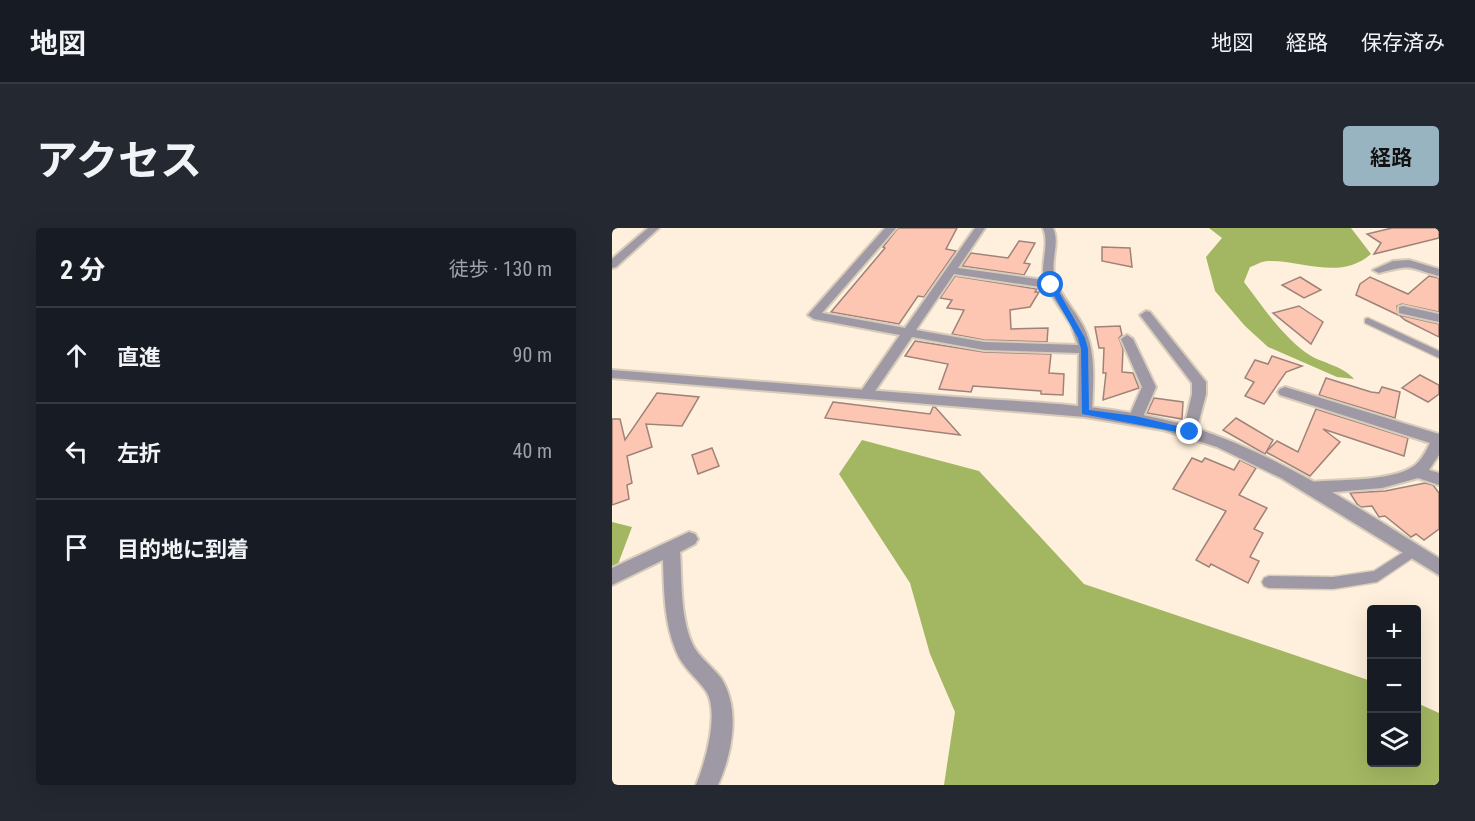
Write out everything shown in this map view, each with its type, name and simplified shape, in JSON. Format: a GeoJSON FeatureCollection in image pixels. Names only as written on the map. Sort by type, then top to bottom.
{"type":"FeatureCollection","features":[{"type":"Feature","properties":{"kind":"street"},"geometry":{"type":"LineString","coordinates":[[612,264],[654,228]]}},
{"type":"Feature","properties":{"kind":"street"},"geometry":{"type":"LineString","coordinates":[[891,228],[814,315],[984,346],[1084,349]]}},
{"type":"Feature","properties":{"kind":"street"},"geometry":{"type":"LineString","coordinates":[[866,394],[980,228]]}},
{"type":"Feature","properties":{"kind":"street"},"geometry":{"type":"LineString","coordinates":[[1048,228],[1051,237],[1047,272],[1055,294],[1077,326],[1084,349],[1085,412]]}},
{"type":"Feature","properties":{"kind":"street"},"geometry":{"type":"LineString","coordinates":[[1379,270],[1400,261],[1413,263],[1439,273]]}},
{"type":"Feature","properties":{"kind":"street"},"geometry":{"type":"LineString","coordinates":[[952,270],[1051,285]]}},
{"type":"Feature","properties":{"kind":"street"},"geometry":{"type":"LineString","coordinates":[[1403,310],[1439,318]]}},
{"type":"Feature","properties":{"kind":"street"},"geometry":{"type":"LineString","coordinates":[[1146,315],[1192,370],[1199,382],[1190,432]]}},
{"type":"Feature","properties":{"kind":"street"},"geometry":{"type":"LineString","coordinates":[[1127,339],[1149,387],[1135,419]]}},
{"type":"Feature","properties":{"kind":"street"},"geometry":{"type":"LineString","coordinates":[[612,374],[1085,412],[1135,419],[1190,432],[1251,457],[1311,488],[1439,567]]}},
{"type":"Feature","properties":{"kind":"street"},"geometry":{"type":"LineString","coordinates":[[1285,392],[1439,440],[1431,457],[1417,472],[1388,481],[1311,488]]}},
{"type":"Feature","properties":{"kind":"street"},"geometry":{"type":"LineString","coordinates":[[1417,472],[1439,479]]}},
{"type":"Feature","properties":{"kind":"street"},"geometry":{"type":"LineString","coordinates":[[612,577],[689,539]]}},
{"type":"Feature","properties":{"kind":"street"},"geometry":{"type":"LineString","coordinates":[[671,549],[677,619],[685,650],[718,694],[721,734],[707,785]]}},
{"type":"Feature","properties":{"kind":"lane"},"geometry":{"type":"LineString","coordinates":[[1368,321],[1439,355]]}},
{"type":"Feature","properties":{"kind":"lane"},"geometry":{"type":"LineString","coordinates":[[1269,582],[1333,583],[1377,576],[1413,550]]}},
{"type":"Feature","properties":{"kind":"green space"},"geometry":{"type":"Polygon","coordinates":[[[1209,228],[1351,228],[1371,254],[1359,262],[1334,268],[1266,261],[1250,267],[1244,282],[1272,319],[1296,345],[1311,356],[1343,370],[1354,379],[1337,377],[1268,347],[1245,326],[1215,291],[1206,257],[1222,238],[1209,228]]]}},
{"type":"Feature","properties":{"kind":"green space"},"geometry":{"type":"Polygon","coordinates":[[[862,440],[979,471],[1084,584],[1367,680],[1367,767],[1421,767],[1421,705],[1439,713],[1439,785],[944,785],[955,712],[930,654],[910,583],[839,474],[862,440]]]}},
{"type":"Feature","properties":{"kind":"green space"},"geometry":{"type":"Polygon","coordinates":[[[612,522],[632,527],[612,580],[612,522]]]}},
{"type":"Feature","properties":{"kind":"building"},"geometry":{"type":"Polygon","coordinates":[[[898,228],[957,228],[946,249],[956,251],[924,297],[918,296],[899,324],[831,312],[885,248],[883,247],[898,228]]]}},
{"type":"Feature","properties":{"kind":"building"},"geometry":{"type":"Polygon","coordinates":[[[1392,228],[1439,228],[1439,238],[1374,254],[1381,243],[1367,234],[1392,228]]]}},
{"type":"Feature","properties":{"kind":"building"},"geometry":{"type":"Polygon","coordinates":[[[1019,241],[1035,243],[1024,263],[1030,264],[1024,275],[962,266],[971,253],[1008,258],[1019,241]]]}},
{"type":"Feature","properties":{"kind":"building"},"geometry":{"type":"Polygon","coordinates":[[[1102,247],[1130,248],[1132,267],[1102,261],[1102,247]]]}},
{"type":"Feature","properties":{"kind":"building"},"geometry":{"type":"Polygon","coordinates":[[[955,276],[1037,289],[1035,292],[1039,292],[1030,307],[1010,310],[1011,329],[1048,328],[1047,342],[984,340],[952,334],[964,310],[947,308],[952,300],[940,298],[955,276]]]}},
{"type":"Feature","properties":{"kind":"building"},"geometry":{"type":"Polygon","coordinates":[[[1429,276],[1439,278],[1439,312],[1402,304],[1397,306],[1398,315],[1356,295],[1360,284],[1370,277],[1408,294],[1429,276]]]}},
{"type":"Feature","properties":{"kind":"building"},"geometry":{"type":"Polygon","coordinates":[[[1300,277],[1321,290],[1304,298],[1282,285],[1300,277]]]}},
{"type":"Feature","properties":{"kind":"building"},"geometry":{"type":"Polygon","coordinates":[[[1299,306],[1323,322],[1311,344],[1273,313],[1299,306]]]}},
{"type":"Feature","properties":{"kind":"building"},"geometry":{"type":"Polygon","coordinates":[[[1399,315],[1439,324],[1439,337],[1405,320],[1399,315]]]}},
{"type":"Feature","properties":{"kind":"building"},"geometry":{"type":"Polygon","coordinates":[[[1120,326],[1122,335],[1119,338],[1123,349],[1122,372],[1133,373],[1139,388],[1103,400],[1106,373],[1103,373],[1104,348],[1099,348],[1095,327],[1120,326]]]}},
{"type":"Feature","properties":{"kind":"building"},"geometry":{"type":"Polygon","coordinates":[[[915,341],[984,352],[1051,354],[1049,373],[1064,374],[1063,395],[973,386],[971,392],[939,389],[948,364],[905,356],[915,341]]]}},
{"type":"Feature","properties":{"kind":"building"},"geometry":{"type":"Polygon","coordinates":[[[1272,356],[1302,366],[1286,372],[1264,404],[1245,396],[1254,382],[1245,378],[1255,360],[1268,364],[1272,356]]]}},
{"type":"Feature","properties":{"kind":"building"},"geometry":{"type":"Polygon","coordinates":[[[1420,375],[1439,385],[1439,394],[1428,402],[1402,388],[1420,375]]]}},
{"type":"Feature","properties":{"kind":"building"},"geometry":{"type":"Polygon","coordinates":[[[1326,378],[1371,392],[1379,393],[1382,387],[1400,392],[1395,418],[1319,395],[1326,378]]]}},
{"type":"Feature","properties":{"kind":"building"},"geometry":{"type":"Polygon","coordinates":[[[657,393],[699,397],[682,426],[646,424],[652,447],[627,456],[632,483],[627,485],[629,499],[612,505],[612,419],[620,419],[625,440],[657,393]]]}},
{"type":"Feature","properties":{"kind":"building"},"geometry":{"type":"Polygon","coordinates":[[[1154,398],[1183,402],[1182,419],[1147,413],[1154,398]]]}},
{"type":"Feature","properties":{"kind":"building"},"geometry":{"type":"Polygon","coordinates":[[[833,402],[930,414],[935,407],[960,435],[825,418],[833,402]]]}},
{"type":"Feature","properties":{"kind":"building"},"geometry":{"type":"Polygon","coordinates":[[[1316,409],[1408,438],[1404,456],[1323,429],[1340,442],[1310,476],[1266,452],[1277,441],[1298,452],[1316,409]]]}},
{"type":"Feature","properties":{"kind":"building"},"geometry":{"type":"Polygon","coordinates":[[[1236,418],[1273,440],[1265,454],[1223,430],[1236,418]]]}},
{"type":"Feature","properties":{"kind":"building"},"geometry":{"type":"Polygon","coordinates":[[[712,448],[719,466],[698,474],[692,455],[712,448]]]}},
{"type":"Feature","properties":{"kind":"building"},"geometry":{"type":"Polygon","coordinates":[[[1192,458],[1202,462],[1205,458],[1234,470],[1240,460],[1256,468],[1239,495],[1267,508],[1254,529],[1263,533],[1250,557],[1259,561],[1248,583],[1211,564],[1209,567],[1196,560],[1226,511],[1173,489],[1192,458]]]}},
{"type":"Feature","properties":{"kind":"building"},"geometry":{"type":"Polygon","coordinates":[[[1425,483],[1433,485],[1439,493],[1439,529],[1424,540],[1416,534],[1411,537],[1385,516],[1379,517],[1372,506],[1361,507],[1350,493],[1385,491],[1425,483]]]}},
{"type":"Feature","properties":{"kind":"route"},"geometry":{"type":"LineString","coordinates":[[1051,285],[1082,338],[1085,412],[1135,419],[1190,432]]}}]}
